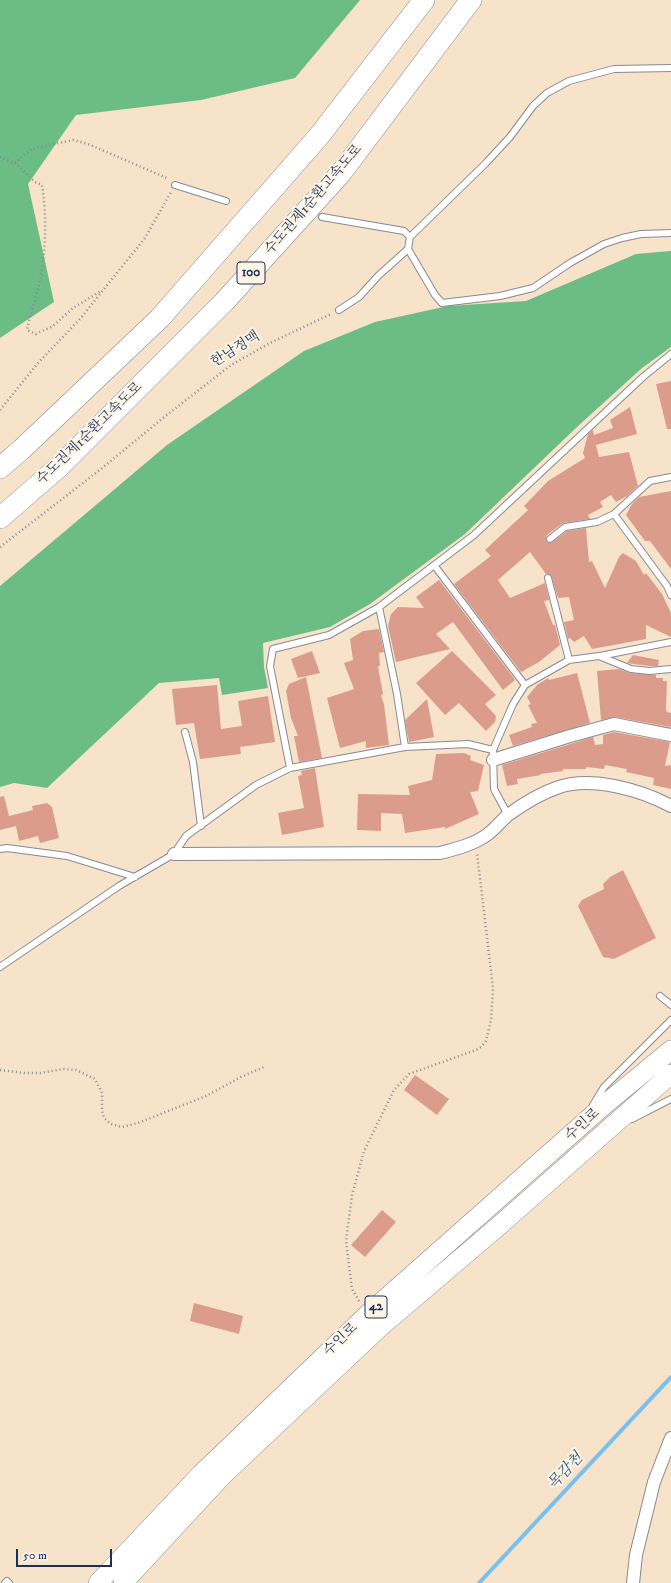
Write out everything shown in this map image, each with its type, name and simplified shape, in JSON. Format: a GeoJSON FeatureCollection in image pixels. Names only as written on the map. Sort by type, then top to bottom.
{"type":"FeatureCollection","features":[{"type":"Feature","properties":{"kind":"highway","name":"100"},"geometry":{"type":"LineString","coordinates":[[0,468],[160,318],[320,136],[424,0]]}},
{"type":"Feature","properties":{"kind":"highway","name":"수도권제1순환고속도로"},"geometry":{"type":"LineString","coordinates":[[0,518],[60,466],[224,302],[341,173],[471,0]]}},
{"type":"Feature","properties":{"kind":"main road","name":"수인로"},"geometry":{"type":"LineString","coordinates":[[98,1583],[201,1474],[368,1314],[577,1130],[671,1050]]}},
{"type":"Feature","properties":{"kind":"main road","name":"수인로"},"geometry":{"type":"LineString","coordinates":[[123,1583],[222,1476],[378,1328],[501,1224],[671,1074]]}},
{"type":"Feature","properties":{"kind":"street"},"geometry":{"type":"LineString","coordinates":[[493,755],[614,724],[671,735]]}},
{"type":"Feature","properties":{"kind":"street"},"geometry":{"type":"LineString","coordinates":[[174,854],[440,852],[457,849],[487,835],[508,815],[535,798],[560,786],[589,782],[626,788],[671,806]]}},
{"type":"Feature","properties":{"kind":"street"},"geometry":{"type":"LineString","coordinates":[[633,1583],[636,1555],[654,1482],[671,1438]]}},
{"type":"Feature","properties":{"kind":"lane"},"geometry":{"type":"LineString","coordinates":[[339,310],[359,297],[378,276],[408,249],[410,237],[485,164],[510,137],[532,106],[547,93],[569,81],[614,69],[671,68]]}},
{"type":"Feature","properties":{"kind":"lane"},"geometry":{"type":"LineString","coordinates":[[175,185],[226,201]]}},
{"type":"Feature","properties":{"kind":"lane"},"geometry":{"type":"LineString","coordinates":[[322,217],[404,230],[410,237]]}},
{"type":"Feature","properties":{"kind":"lane"},"geometry":{"type":"LineString","coordinates":[[408,249],[434,294],[442,303],[500,296],[533,288],[570,263],[604,244],[622,238],[671,233]]}},
{"type":"Feature","properties":{"kind":"lane"},"geometry":{"type":"LineString","coordinates":[[290,768],[270,666],[273,649],[329,635],[380,607],[474,535],[642,377],[671,354]]}},
{"type":"Feature","properties":{"kind":"lane"},"geometry":{"type":"LineString","coordinates":[[550,539],[565,527],[597,522],[614,514],[650,481],[671,477]]}},
{"type":"Feature","properties":{"kind":"lane"},"geometry":{"type":"LineString","coordinates":[[614,514],[669,585],[671,595]]}},
{"type":"Feature","properties":{"kind":"lane"},"geometry":{"type":"LineString","coordinates":[[434,565],[525,685]]}},
{"type":"Feature","properties":{"kind":"lane"},"geometry":{"type":"LineString","coordinates":[[548,578],[569,660]]}},
{"type":"Feature","properties":{"kind":"lane"},"geometry":{"type":"LineString","coordinates":[[380,607],[406,747]]}},
{"type":"Feature","properties":{"kind":"lane"},"geometry":{"type":"LineString","coordinates":[[508,815],[494,789],[493,755],[514,704],[525,685],[569,660],[599,656],[671,642]]}},
{"type":"Feature","properties":{"kind":"lane"},"geometry":{"type":"LineString","coordinates":[[599,656],[630,668],[649,671],[671,669]]}},
{"type":"Feature","properties":{"kind":"lane"},"geometry":{"type":"LineString","coordinates":[[185,732],[193,762],[201,826]]}},
{"type":"Feature","properties":{"kind":"lane"},"geometry":{"type":"LineString","coordinates":[[0,967],[119,886],[174,854],[186,836],[256,785],[290,768],[406,747],[468,744],[493,755]]}},
{"type":"Feature","properties":{"kind":"lane"},"geometry":{"type":"LineString","coordinates":[[0,849],[7,848],[67,856],[135,877]]}},
{"type":"Feature","properties":{"kind":"lane"},"geometry":{"type":"LineString","coordinates":[[660,996],[671,1005]]}},
{"type":"Feature","properties":{"kind":"lane"},"geometry":{"type":"LineString","coordinates":[[577,1130],[604,1088],[671,1020]]}},
{"type":"Feature","properties":{"kind":"lane"},"geometry":{"type":"LineString","coordinates":[[604,1134],[671,1099]]}},
{"type":"Feature","properties":{"kind":"lane"},"geometry":{"type":"LineString","coordinates":[[5,1583],[7,1581],[9,1583]]}},
{"type":"Feature","properties":{"kind":"path"},"geometry":{"type":"LineString","coordinates":[[0,410],[38,363],[80,319],[145,238],[175,185],[167,178],[88,144],[73,140],[31,150],[15,163]]}},
{"type":"Feature","properties":{"kind":"path"},"geometry":{"type":"LineString","coordinates":[[0,157],[15,163],[42,186],[44,197],[46,236],[39,283],[27,330],[36,334],[53,326],[73,308],[103,290]]}},
{"type":"Feature","properties":{"kind":"path","name":"한남정맥"},"geometry":{"type":"LineString","coordinates":[[0,547],[101,469],[231,365],[270,343],[339,310]]}},
{"type":"Feature","properties":{"kind":"path"},"geometry":{"type":"LineString","coordinates":[[368,1314],[356,1298],[352,1289],[346,1241],[352,1195],[364,1151],[394,1090],[409,1074],[481,1047],[486,1041],[493,988],[475,841]]}},
{"type":"Feature","properties":{"kind":"path"},"geometry":{"type":"LineString","coordinates":[[0,1070],[24,1073],[41,1073],[64,1069],[76,1070],[95,1079],[102,1093],[102,1110],[104,1118],[111,1124],[122,1127],[138,1123],[206,1096],[243,1076],[264,1067]]}},
{"type":"Feature","properties":{"kind":"green space"},"geometry":{"type":"Polygon","coordinates":[[[0,0],[360,0],[295,78],[201,100],[76,115],[28,184],[54,302],[0,338],[0,0]]]}},
{"type":"Feature","properties":{"kind":"green space"},"geometry":{"type":"Polygon","coordinates":[[[671,251],[671,347],[642,368],[578,426],[465,534],[370,604],[330,627],[263,643],[264,667],[268,688],[222,695],[219,678],[159,683],[47,788],[14,783],[0,787],[0,586],[167,445],[304,351],[375,322],[448,306],[526,301],[636,254],[671,251]]]}},
{"type":"Feature","properties":{"kind":"building"},"geometry":{"type":"Polygon","coordinates":[[[671,381],[671,429],[667,429],[656,384],[671,381]]]}},
{"type":"Feature","properties":{"kind":"building"},"geometry":{"type":"Polygon","coordinates":[[[630,407],[637,434],[596,445],[599,457],[629,452],[638,486],[627,496],[616,502],[611,495],[600,502],[603,507],[588,515],[590,519],[563,523],[547,535],[546,540],[548,543],[551,543],[567,531],[586,528],[589,562],[592,561],[605,588],[619,557],[623,553],[636,561],[644,575],[646,573],[662,594],[671,613],[671,637],[646,625],[646,639],[592,649],[584,636],[574,642],[570,638],[568,639],[564,622],[574,620],[569,597],[558,598],[551,575],[546,574],[530,552],[498,580],[510,598],[545,583],[549,600],[544,601],[553,625],[555,625],[560,645],[539,662],[521,672],[454,584],[491,556],[485,550],[528,510],[524,506],[548,481],[585,458],[583,453],[588,434],[593,430],[594,435],[613,428],[610,420],[630,407]]]}},
{"type":"Feature","properties":{"kind":"building"},"geometry":{"type":"Polygon","coordinates":[[[671,491],[671,569],[650,541],[645,541],[626,515],[632,504],[639,497],[671,491]]]}},
{"type":"Feature","properties":{"kind":"building"},"geometry":{"type":"Polygon","coordinates":[[[439,580],[515,680],[503,690],[453,622],[436,634],[450,649],[396,662],[388,626],[391,614],[398,607],[424,608],[416,597],[439,580]]]}},
{"type":"Feature","properties":{"kind":"building"},"geometry":{"type":"Polygon","coordinates":[[[379,629],[384,652],[379,653],[380,666],[378,666],[389,745],[366,748],[366,741],[340,748],[327,698],[354,689],[344,663],[353,660],[350,639],[363,631],[379,629]]]}},
{"type":"Feature","properties":{"kind":"building"},"geometry":{"type":"Polygon","coordinates":[[[312,651],[320,673],[298,678],[291,659],[312,651]]]}},
{"type":"Feature","properties":{"kind":"building"},"geometry":{"type":"Polygon","coordinates":[[[452,651],[496,695],[485,704],[496,716],[495,722],[486,731],[459,703],[445,715],[416,683],[452,651]]]}},
{"type":"Feature","properties":{"kind":"building"},"geometry":{"type":"Polygon","coordinates":[[[633,655],[659,660],[658,666],[627,663],[633,655]]]}},
{"type":"Feature","properties":{"kind":"building"},"geometry":{"type":"Polygon","coordinates":[[[619,669],[630,673],[656,675],[656,678],[663,678],[663,681],[667,681],[666,709],[667,712],[671,713],[671,727],[615,717],[601,720],[597,671],[619,669]]]}},
{"type":"Feature","properties":{"kind":"building"},"geometry":{"type":"Polygon","coordinates":[[[577,673],[590,723],[513,746],[509,735],[532,727],[531,724],[537,723],[528,705],[531,704],[527,697],[537,685],[548,678],[549,680],[577,673]]]}},
{"type":"Feature","properties":{"kind":"building"},"geometry":{"type":"Polygon","coordinates":[[[306,677],[322,758],[299,762],[294,736],[298,736],[291,718],[286,691],[289,684],[306,677]]]}},
{"type":"Feature","properties":{"kind":"building"},"geometry":{"type":"Polygon","coordinates":[[[217,685],[221,729],[242,726],[238,701],[268,696],[275,742],[240,747],[241,754],[200,759],[194,723],[176,725],[172,689],[217,685]]]}},
{"type":"Feature","properties":{"kind":"building"},"geometry":{"type":"Polygon","coordinates":[[[427,699],[434,737],[409,742],[405,720],[427,699]]]}},
{"type":"Feature","properties":{"kind":"building"},"geometry":{"type":"Polygon","coordinates":[[[614,732],[670,742],[665,766],[671,765],[671,789],[653,785],[654,778],[626,772],[627,769],[605,765],[604,769],[586,767],[586,769],[563,769],[563,771],[517,779],[518,784],[507,786],[502,765],[593,737],[595,745],[603,744],[603,735],[614,732]]]}},
{"type":"Feature","properties":{"kind":"building"},"geometry":{"type":"Polygon","coordinates":[[[464,753],[471,756],[470,760],[484,765],[478,791],[470,792],[479,814],[445,829],[445,827],[405,833],[402,814],[381,813],[381,831],[357,830],[358,794],[410,795],[408,786],[432,780],[436,754],[464,753]]]}},
{"type":"Feature","properties":{"kind":"building"},"geometry":{"type":"Polygon","coordinates":[[[315,768],[324,827],[282,835],[278,813],[304,808],[298,776],[302,775],[301,771],[315,768]]]}},
{"type":"Feature","properties":{"kind":"building"},"geometry":{"type":"Polygon","coordinates":[[[4,796],[9,816],[33,810],[32,806],[47,803],[52,807],[59,838],[40,843],[38,836],[19,841],[16,826],[0,830],[0,797],[4,796]]]}},
{"type":"Feature","properties":{"kind":"building"},"geometry":{"type":"Polygon","coordinates":[[[623,870],[656,938],[614,959],[603,957],[578,906],[582,900],[604,889],[603,884],[610,877],[623,870]]]}},
{"type":"Feature","properties":{"kind":"building"},"geometry":{"type":"Polygon","coordinates":[[[415,1075],[449,1099],[437,1115],[404,1090],[415,1075]]]}},
{"type":"Feature","properties":{"kind":"building"},"geometry":{"type":"Polygon","coordinates":[[[382,1210],[396,1222],[365,1257],[351,1245],[382,1210]]]}},
{"type":"Feature","properties":{"kind":"building"},"geometry":{"type":"Polygon","coordinates":[[[194,1303],[243,1316],[239,1334],[190,1321],[194,1303]]]}},
{"type":"Feature","properties":{"kind":"waterway","name":"목감천"},"geometry":{"type":"LineString","coordinates":[[479,1583],[671,1377]]}}]}
